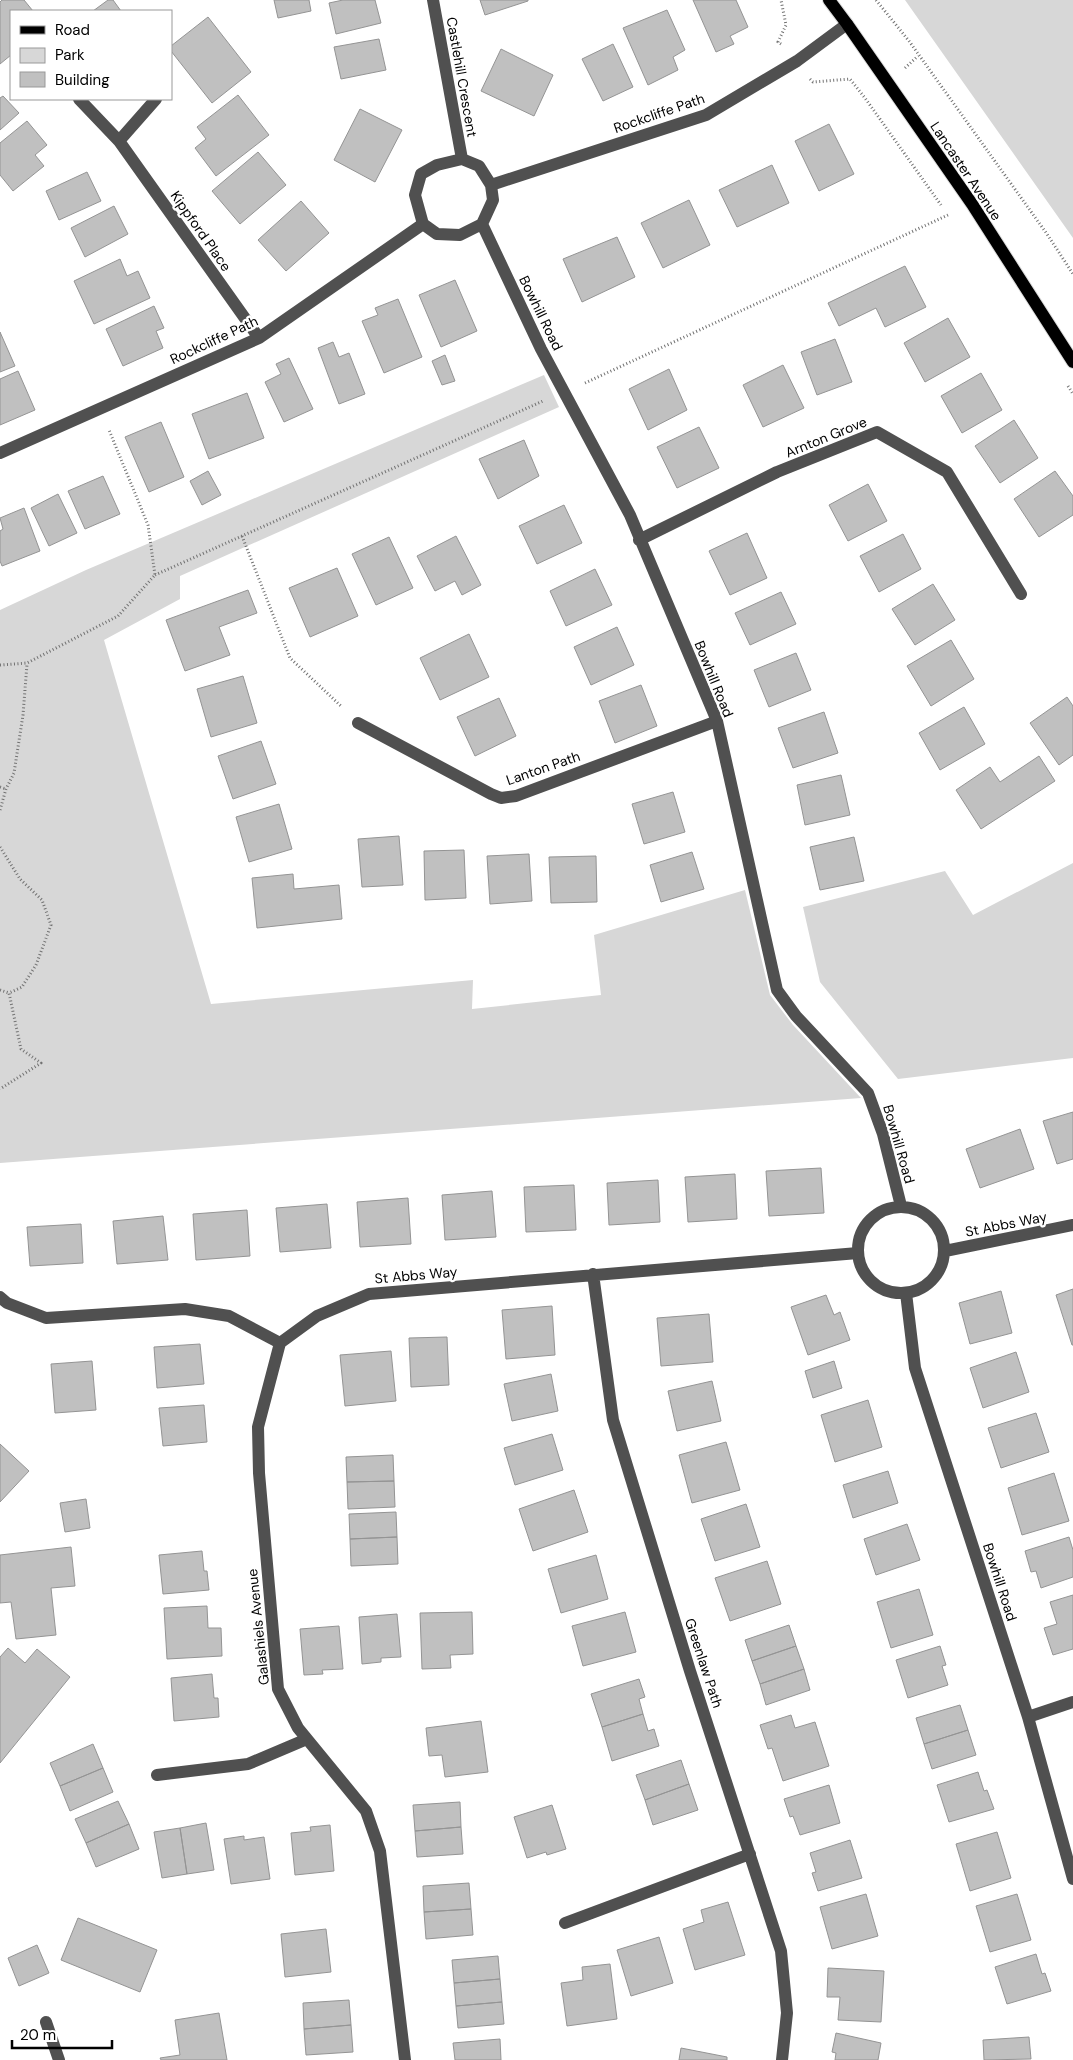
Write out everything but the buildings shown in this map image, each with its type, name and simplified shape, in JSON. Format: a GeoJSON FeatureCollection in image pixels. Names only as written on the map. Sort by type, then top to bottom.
{"type":"FeatureCollection","features":[{"type":"Feature","properties":{"kind":"main road","name":"Lancaster Avenue"},"geometry":{"type":"LineString","coordinates":[[829,0],[848,24],[972,204],[1073,362]]}},
{"type":"Feature","properties":{"kind":"street","name":"Castlehill Crescent"},"geometry":{"type":"LineString","coordinates":[[432,0],[462,159]]}},
{"type":"Feature","properties":{"kind":"street","name":"Rockcliffe Path"},"geometry":{"type":"LineString","coordinates":[[491,185],[706,115],[797,61],[848,24]]}},
{"type":"Feature","properties":{"kind":"street","name":"Kippford Place"},"geometry":{"type":"LineString","coordinates":[[80,100],[119,140],[259,338]]}},
{"type":"Feature","properties":{"kind":"street"},"geometry":{"type":"LineString","coordinates":[[119,140],[155,100]]}},
{"type":"Feature","properties":{"kind":"street"},"geometry":{"type":"LineString","coordinates":[[462,159],[479,166],[491,185],[492,200],[482,224],[460,235],[437,234],[423,224],[415,195],[421,174],[437,165],[462,159]]}},
{"type":"Feature","properties":{"kind":"street","name":"Rockcliffe Path"},"geometry":{"type":"LineString","coordinates":[[0,453],[259,338],[423,224]]}},
{"type":"Feature","properties":{"kind":"street","name":"Bowhill Road"},"geometry":{"type":"LineString","coordinates":[[482,224],[541,349],[630,515],[717,721],[777,990],[796,1016],[868,1093],[883,1134],[901,1206]]}},
{"type":"Feature","properties":{"kind":"street","name":"Arnton Grove"},"geometry":{"type":"LineString","coordinates":[[639,540],[778,472],[877,432],[947,472],[1021,594]]}},
{"type":"Feature","properties":{"kind":"street","name":"Lanton Path"},"geometry":{"type":"LineString","coordinates":[[358,723],[501,798],[516,796],[717,721]]}},
{"type":"Feature","properties":{"kind":"street"},"geometry":{"type":"LineString","coordinates":[[901,1206],[918,1209],[932,1219],[942,1234],[945,1251],[942,1266],[933,1279],[920,1288],[906,1293],[888,1291],[874,1283],[863,1269],[858,1253],[860,1235],[870,1220],[883,1210],[901,1206]]}},
{"type":"Feature","properties":{"kind":"street","name":"St Abbs Way"},"geometry":{"type":"LineString","coordinates":[[945,1251],[1073,1225]]}},
{"type":"Feature","properties":{"kind":"street","name":"St Abbs Way"},"geometry":{"type":"LineString","coordinates":[[280,1343],[318,1316],[369,1294],[858,1253]]}},
{"type":"Feature","properties":{"kind":"street","name":"Greenlaw Path"},"geometry":{"type":"LineString","coordinates":[[593,1274],[613,1420],[690,1671],[781,1951],[786,2013],[782,2060]]}},
{"type":"Feature","properties":{"kind":"street","name":"Bowhill Road"},"geometry":{"type":"LineString","coordinates":[[906,1293],[915,1368],[1028,1717],[1073,1879]]}},
{"type":"Feature","properties":{"kind":"street"},"geometry":{"type":"LineString","coordinates":[[0,1297],[7,1303],[46,1318],[185,1309],[229,1316],[280,1343]]}},
{"type":"Feature","properties":{"kind":"street","name":"Galashiels Avenue"},"geometry":{"type":"LineString","coordinates":[[280,1343],[258,1427],[258,1473],[278,1689],[298,1728],[366,1811],[380,1851],[405,2060]]}},
{"type":"Feature","properties":{"kind":"street"},"geometry":{"type":"LineString","coordinates":[[1028,1717],[1073,1702]]}},
{"type":"Feature","properties":{"kind":"street"},"geometry":{"type":"LineString","coordinates":[[157,1775],[248,1764],[307,1738]]}},
{"type":"Feature","properties":{"kind":"street"},"geometry":{"type":"LineString","coordinates":[[565,1923],[750,1854]]}},
{"type":"Feature","properties":{"kind":"street"},"geometry":{"type":"LineString","coordinates":[[46,2022],[58,2060]]}},
{"type":"Feature","properties":{"kind":"path"},"geometry":{"type":"LineString","coordinates":[[781,0],[786,25],[778,42],[797,61],[813,82],[850,79],[942,207]]}},
{"type":"Feature","properties":{"kind":"path"},"geometry":{"type":"LineString","coordinates":[[876,0],[909,41],[1047,234],[1073,274]]}},
{"type":"Feature","properties":{"kind":"path"},"geometry":{"type":"LineString","coordinates":[[948,215],[954,223]]}},
{"type":"Feature","properties":{"kind":"path"},"geometry":{"type":"LineString","coordinates":[[1067,386],[1073,394]]}},
{"type":"Feature","properties":{"kind":"path"},"geometry":{"type":"LineString","coordinates":[[0,665],[27,663],[118,616],[155,575],[148,525],[100,409]]}},
{"type":"Feature","properties":{"kind":"path"},"geometry":{"type":"LineString","coordinates":[[242,536],[290,658],[358,723]]}},
{"type":"Feature","properties":{"kind":"path"},"geometry":{"type":"LineString","coordinates":[[0,810],[6,789],[14,773],[23,715],[27,663]]}},
{"type":"Feature","properties":{"kind":"path"},"geometry":{"type":"LineString","coordinates":[[0,787],[6,789]]}},
{"type":"Feature","properties":{"kind":"path"},"geometry":{"type":"LineString","coordinates":[[0,847],[20,879],[42,900],[50,925],[36,965],[22,988],[9,993],[0,990]]}},
{"type":"Feature","properties":{"kind":"path"},"geometry":{"type":"LineString","coordinates":[[0,1089],[40,1063],[21,1049],[9,993]]}},
{"type":"Feature","properties":{"kind":"green space"},"geometry":{"type":"Polygon","coordinates":[[[905,0],[1073,0],[1073,238],[905,0]]]}},
{"type":"Feature","properties":{"kind":"green space"},"geometry":{"type":"Polygon","coordinates":[[[544,375],[559,407],[180,576],[180,599],[104,640],[211,1004],[473,980],[472,1009],[601,995],[594,935],[745,890],[770,995],[793,1025],[861,1098],[0,1163],[0,610],[86,570],[544,375]]]}},
{"type":"Feature","properties":{"kind":"green space"},"geometry":{"type":"Polygon","coordinates":[[[1073,863],[1073,1058],[898,1079],[820,982],[803,907],[945,871],[973,915],[1073,863]]]}}]}
